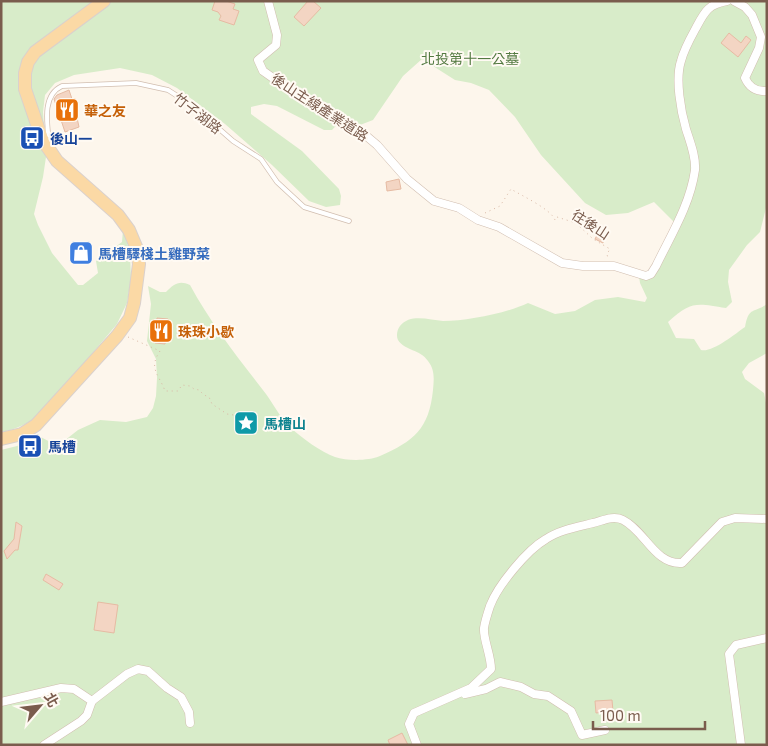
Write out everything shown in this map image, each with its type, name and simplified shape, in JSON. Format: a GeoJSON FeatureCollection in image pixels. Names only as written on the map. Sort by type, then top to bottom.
{"type":"FeatureCollection","features":[{"type":"Feature","properties":{"kind":"main road"},"geometry":{"type":"LineString","coordinates":[[1,439],[22,434],[36,425],[118,334],[130,318],[134,303],[139,264],[137,249],[129,230],[118,215],[52,155],[42,139],[25,89],[25,73],[28,62],[35,52],[104,1]]}},
{"type":"Feature","properties":{"kind":"street","name":"後山主線產業道路"},"geometry":{"type":"LineString","coordinates":[[268,1],[276,35],[276,45],[258,60],[263,70],[313,106],[364,134],[377,145],[407,179],[434,200],[459,208],[478,220],[499,227],[562,263],[583,266],[614,266],[646,276],[651,274],[685,206],[695,168],[694,155],[680,109],[680,63],[690,38],[706,9],[718,2],[727,1]]}},
{"type":"Feature","properties":{"kind":"street"},"geometry":{"type":"LineString","coordinates":[[734,1],[745,7],[752,14],[761,37],[759,48],[744,78],[749,87],[761,92],[767,91]]}},
{"type":"Feature","properties":{"kind":"street"},"geometry":{"type":"LineString","coordinates":[[417,745],[409,724],[414,713],[471,688],[491,669],[491,658],[484,628],[490,606],[502,584],[520,562],[544,539],[563,531],[613,518],[622,520],[635,529],[665,560],[673,563],[682,563],[722,522],[735,518],[767,519]]}},
{"type":"Feature","properties":{"kind":"street"},"geometry":{"type":"LineString","coordinates":[[741,745],[729,654],[736,645],[767,638]]}},
{"type":"Feature","properties":{"kind":"street"},"geometry":{"type":"LineString","coordinates":[[44,745],[81,721],[87,715],[92,701],[128,674],[138,669],[148,671],[167,688],[181,697],[189,712],[190,722]]}},
{"type":"Feature","properties":{"kind":"street"},"geometry":{"type":"LineString","coordinates":[[453,696],[486,689],[500,682],[521,687],[534,694],[548,696],[571,711],[582,735],[605,730]]}},
{"type":"Feature","properties":{"kind":"street"},"geometry":{"type":"LineString","coordinates":[[1,702],[61,688],[74,689],[92,701]]}},
{"type":"Feature","properties":{"kind":"lane","name":"竹子湖路"},"geometry":{"type":"LineString","coordinates":[[52,155],[47,122],[48,101],[50,94],[55,89],[72,85],[136,83],[168,90],[194,106],[233,141],[261,159],[277,182],[304,207],[349,221]]}},
{"type":"Feature","properties":{"kind":"path","name":"往後山"},"geometry":{"type":"LineString","coordinates":[[478,220],[482,218],[481,216],[500,206],[511,189],[554,216],[555,220],[557,217],[576,223],[593,239],[610,249],[607,254],[608,266]]}},
{"type":"Feature","properties":{"kind":"path"},"geometry":{"type":"LineString","coordinates":[[118,334],[159,350],[160,352],[154,366],[164,391],[178,391],[182,385],[190,386],[209,397],[212,404],[226,414],[247,417],[246,420]]}},
{"type":"Feature","properties":{"kind":"green space","name":"北投第十一公墓"},"geometry":{"type":"Polygon","coordinates":[[[1,1],[767,1],[767,204],[760,232],[747,245],[729,270],[728,282],[732,302],[726,308],[694,305],[683,310],[668,322],[676,338],[694,339],[701,350],[706,350],[723,342],[745,327],[750,313],[767,304],[767,353],[749,363],[742,372],[745,379],[764,393],[767,408],[767,745],[1,745],[1,450],[17,446],[37,435],[52,443],[64,441],[78,430],[100,420],[126,422],[147,417],[153,408],[157,378],[156,359],[147,341],[151,304],[148,286],[160,292],[166,292],[177,284],[190,285],[216,327],[287,424],[306,440],[330,455],[345,459],[364,460],[380,456],[411,439],[418,432],[428,415],[433,390],[433,371],[425,357],[401,344],[398,340],[398,329],[404,322],[415,318],[453,321],[475,318],[509,310],[528,303],[555,314],[575,311],[595,300],[618,297],[645,302],[647,298],[639,276],[644,278],[679,227],[654,202],[628,213],[606,215],[585,203],[541,155],[515,117],[489,90],[471,83],[455,80],[422,59],[403,76],[373,120],[360,125],[345,116],[332,130],[324,130],[277,106],[264,104],[251,107],[251,114],[302,151],[339,189],[341,196],[340,205],[326,207],[309,201],[272,165],[225,124],[177,88],[152,75],[120,68],[74,75],[55,83],[45,95],[43,112],[46,157],[34,214],[52,253],[78,285],[83,285],[98,273],[96,261],[122,242],[123,230],[130,252],[131,279],[127,303],[117,324],[43,412],[23,425],[1,432],[1,1]]]}},
{"type":"Feature","properties":{"kind":"building"},"geometry":{"type":"Polygon","coordinates":[[[215,1],[226,1],[235,4],[233,9],[239,11],[234,25],[219,20],[221,16],[218,12],[212,10],[215,1]]]}},
{"type":"Feature","properties":{"kind":"building"},"geometry":{"type":"Polygon","coordinates":[[[308,1],[313,1],[321,8],[304,26],[294,17],[308,1]]]}},
{"type":"Feature","properties":{"kind":"building"},"geometry":{"type":"Polygon","coordinates":[[[729,33],[741,43],[746,36],[751,40],[738,57],[721,43],[729,33]]]}},
{"type":"Feature","properties":{"kind":"building","name":"華之友"},"geometry":{"type":"Polygon","coordinates":[[[69,90],[73,99],[79,127],[65,132],[54,99],[57,95],[69,90]]]}},
{"type":"Feature","properties":{"kind":"building"},"geometry":{"type":"Polygon","coordinates":[[[399,179],[401,189],[387,191],[386,182],[399,179]]]}},
{"type":"Feature","properties":{"kind":"building"},"geometry":{"type":"Polygon","coordinates":[[[601,228],[608,232],[603,243],[595,239],[601,228]]]}},
{"type":"Feature","properties":{"kind":"building","name":"馬槽驛棧土雞野菜"},"geometry":{"type":"Polygon","coordinates":[[[77,244],[89,247],[85,262],[72,258],[77,244]]]}},
{"type":"Feature","properties":{"kind":"building","name":"珠珠小歇"},"geometry":{"type":"Polygon","coordinates":[[[157,318],[168,319],[165,344],[155,343],[157,318]]]}},
{"type":"Feature","properties":{"kind":"building"},"geometry":{"type":"Polygon","coordinates":[[[16,522],[22,526],[18,550],[15,550],[7,559],[4,551],[14,539],[16,522]]]}},
{"type":"Feature","properties":{"kind":"building"},"geometry":{"type":"Polygon","coordinates":[[[46,574],[63,584],[59,590],[43,580],[46,574]]]}},
{"type":"Feature","properties":{"kind":"building"},"geometry":{"type":"Polygon","coordinates":[[[98,602],[118,605],[114,633],[94,630],[98,602]]]}},
{"type":"Feature","properties":{"kind":"building"},"geometry":{"type":"Polygon","coordinates":[[[612,700],[613,711],[596,713],[595,701],[612,700]]]}},
{"type":"Feature","properties":{"kind":"building"},"geometry":{"type":"Polygon","coordinates":[[[402,733],[408,745],[390,745],[388,740],[402,733]]]}},
{"type":"Feature","properties":{"kind":"place","name":"華之友"},"geometry":{"type":"Point","coordinates":[67,110]}},
{"type":"Feature","properties":{"kind":"place","name":"後山一"},"geometry":{"type":"Point","coordinates":[32,138]}},
{"type":"Feature","properties":{"kind":"place","name":"馬槽驛棧土雞野菜"},"geometry":{"type":"Point","coordinates":[81,253]}},
{"type":"Feature","properties":{"kind":"place","name":"珠珠小歇"},"geometry":{"type":"Point","coordinates":[161,331]}},
{"type":"Feature","properties":{"kind":"place","name":"馬槽山"},"geometry":{"type":"Point","coordinates":[246,423]}},
{"type":"Feature","properties":{"kind":"place","name":"馬槽"},"geometry":{"type":"Point","coordinates":[30,446]}}]}
